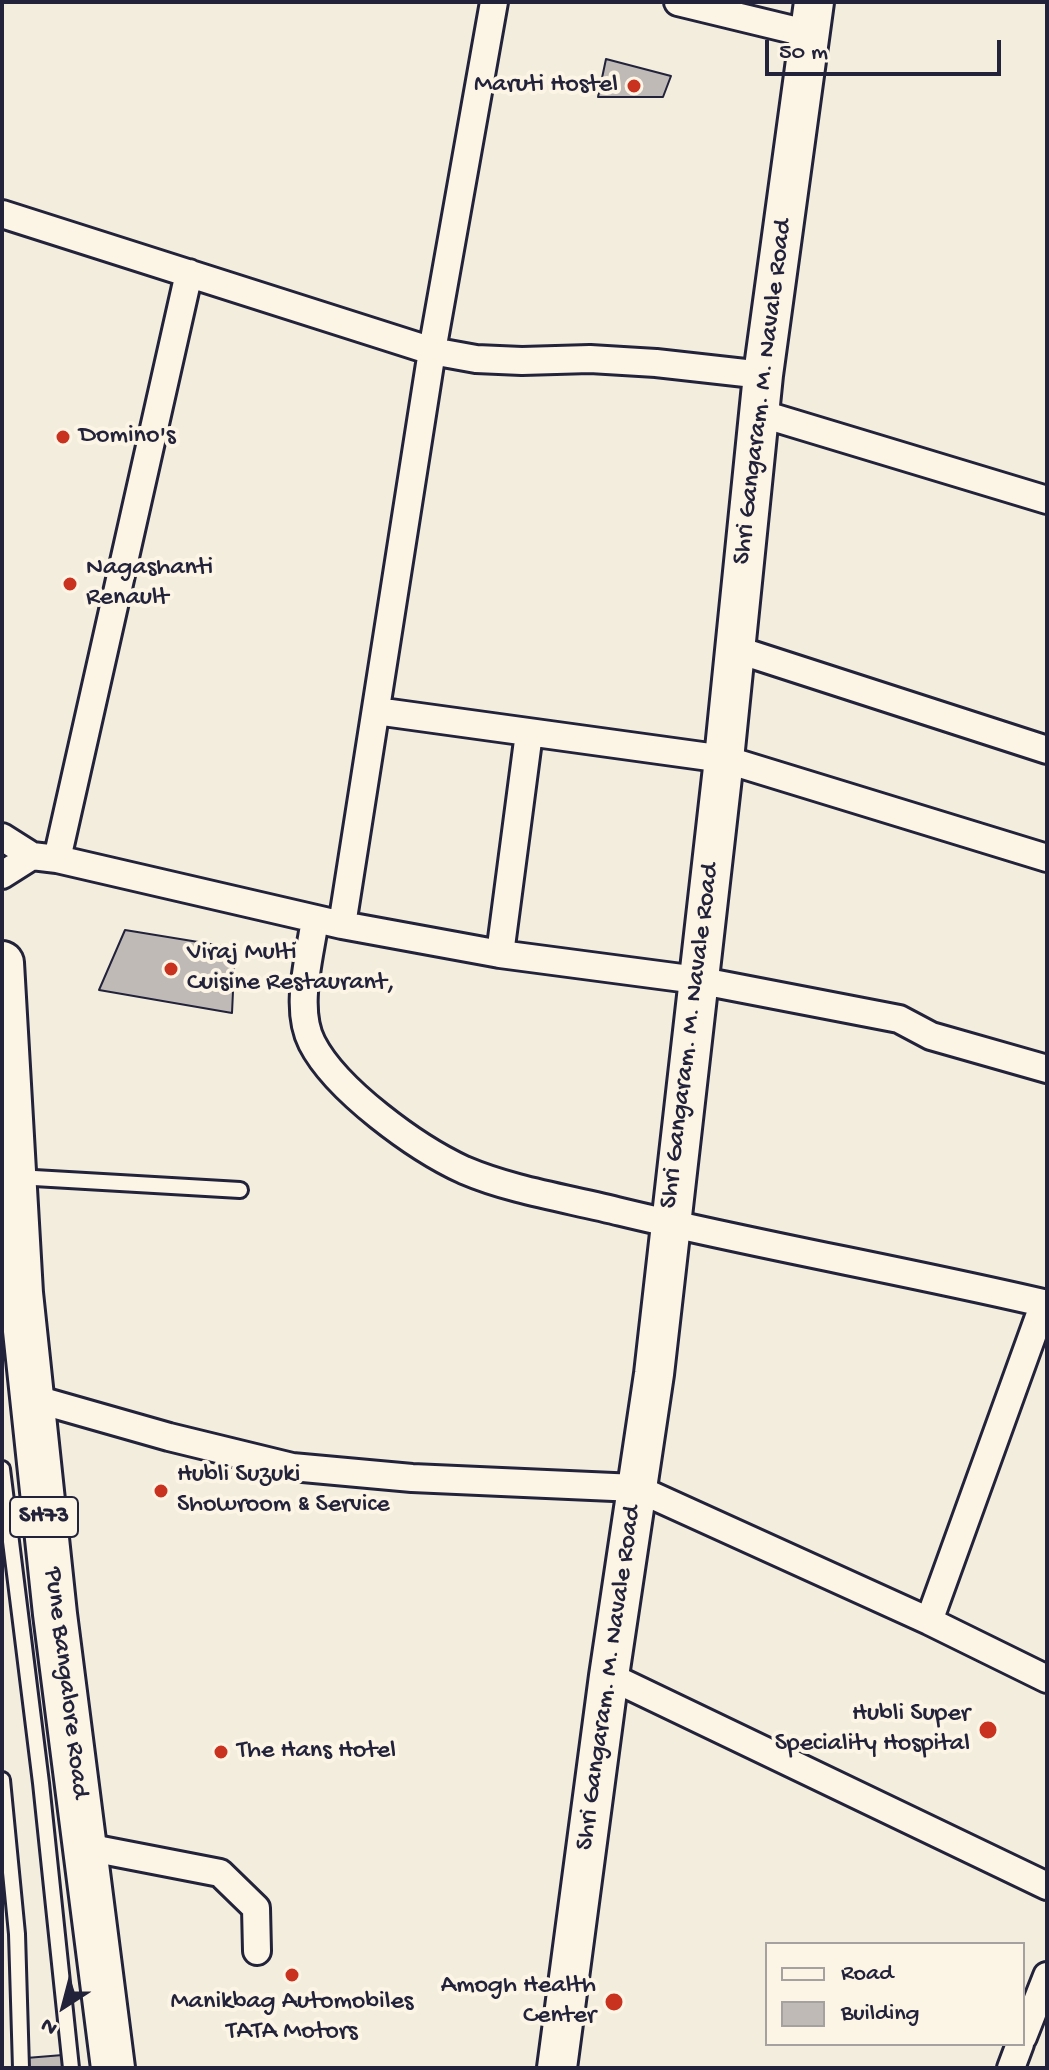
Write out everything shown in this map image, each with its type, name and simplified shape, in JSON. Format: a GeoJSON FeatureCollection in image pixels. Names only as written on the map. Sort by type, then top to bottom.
{"type":"FeatureCollection","features":[{"type":"Feature","properties":{"kind":"main road","name":"Shri Gangaram. M. Navale Road"},"geometry":{"type":"LineString","coordinates":[[557,2068],[609,1676],[654,1374],[724,759],[763,375],[812,18]]}},
{"type":"Feature","properties":{"kind":"main road","name":"Pune Bangalore Road"},"geometry":{"type":"LineString","coordinates":[[2,963],[13,1177],[32,1398],[55,1614],[113,2068]]}},
{"type":"Feature","properties":{"kind":"street"},"geometry":{"type":"LineString","coordinates":[[342,925],[432,351],[494,2]]}},
{"type":"Feature","properties":{"kind":"street"},"geometry":{"type":"LineString","coordinates":[[678,2],[812,18]]}},
{"type":"Feature","properties":{"kind":"street"},"geometry":{"type":"LineString","coordinates":[[2,214],[432,351],[476,359],[643,362],[763,375]]}},
{"type":"Feature","properties":{"kind":"street"},"geometry":{"type":"LineString","coordinates":[[44,857],[189,273]]}},
{"type":"Feature","properties":{"kind":"street"},"geometry":{"type":"LineString","coordinates":[[759,413],[1047,500]]}},
{"type":"Feature","properties":{"kind":"street"},"geometry":{"type":"LineString","coordinates":[[735,649],[1047,750]]}},
{"type":"Feature","properties":{"kind":"street"},"geometry":{"type":"LineString","coordinates":[[376,711],[724,759],[1047,858]]}},
{"type":"Feature","properties":{"kind":"street"},"geometry":{"type":"LineString","coordinates":[[500,954],[529,733]]}},
{"type":"Feature","properties":{"kind":"street"},"geometry":{"type":"LineString","coordinates":[[2,837],[44,857],[342,925],[500,954],[697,980],[899,1019],[931,1036],[1047,1069]]}},
{"type":"Feature","properties":{"kind":"street"},"geometry":{"type":"LineString","coordinates":[[2,875],[44,857]]}},
{"type":"Feature","properties":{"kind":"street"},"geometry":{"type":"LineString","coordinates":[[315,919],[303,1019],[312,1043],[327,1066],[350,1090],[430,1152],[464,1170],[510,1185],[669,1223],[1045,1304],[929,1621]]}},
{"type":"Feature","properties":{"kind":"street"},"geometry":{"type":"LineString","coordinates":[[32,1398],[169,1437],[292,1467],[412,1478],[636,1488],[929,1621],[1047,1679]]}},
{"type":"Feature","properties":{"kind":"street"},"geometry":{"type":"LineString","coordinates":[[609,1676],[1047,1886]]}},
{"type":"Feature","properties":{"kind":"street"},"geometry":{"type":"LineString","coordinates":[[86,1847],[220,1873],[256,1908],[257,1951]]}},
{"type":"Feature","properties":{"kind":"street"},"geometry":{"type":"LineString","coordinates":[[1025,2033],[1044,1990]]}},
{"type":"Feature","properties":{"kind":"street"},"geometry":{"type":"LineString","coordinates":[[1011,2068],[1019,2046]]}},
{"type":"Feature","properties":{"kind":"lane"},"geometry":{"type":"LineString","coordinates":[[13,1177],[240,1190]]}},
{"type":"Feature","properties":{"kind":"lane"},"geometry":{"type":"LineString","coordinates":[[2,1469],[41,1783],[71,2068]]}},
{"type":"Feature","properties":{"kind":"lane"},"geometry":{"type":"LineString","coordinates":[[2,1780],[17,1934],[21,2068]]}},
{"type":"Feature","properties":{"kind":"building","name":"Maruti Hostel"},"geometry":{"type":"Polygon","coordinates":[[[606,59],[671,76],[663,97],[598,97],[606,59]]]}},
{"type":"Feature","properties":{"kind":"building","name":"Viraj Multi Cuisine Restaurant,"},"geometry":{"type":"Polygon","coordinates":[[[125,930],[235,948],[232,1013],[99,990],[125,930]]]}},
{"type":"Feature","properties":{"kind":"building"},"geometry":{"type":"Polygon","coordinates":[[[63,2055],[64,2068],[27,2068],[26,2058],[63,2055]]]}},
{"type":"Feature","properties":{"kind":"place","name":"Maruti Hostel"},"geometry":{"type":"Point","coordinates":[634,86]}},
{"type":"Feature","properties":{"kind":"place","name":"Domino's"},"geometry":{"type":"Point","coordinates":[63,437]}},
{"type":"Feature","properties":{"kind":"place","name":"Nagashanti Renault"},"geometry":{"type":"Point","coordinates":[70,584]}},
{"type":"Feature","properties":{"kind":"place","name":"Viraj Multi Cuisine Restaurant,"},"geometry":{"type":"Point","coordinates":[171,969]}},
{"type":"Feature","properties":{"kind":"place","name":"Hubli Suzuki Showroom & Service"},"geometry":{"type":"Point","coordinates":[161,1491]}},
{"type":"Feature","properties":{"kind":"place","name":"Hubli Super Speciality Hospital"},"geometry":{"type":"Point","coordinates":[988,1730]}},
{"type":"Feature","properties":{"kind":"place","name":"The Hans Hotel"},"geometry":{"type":"Point","coordinates":[221,1752]}},
{"type":"Feature","properties":{"kind":"place","name":"Manikbag Automobiles TATA Motors"},"geometry":{"type":"Point","coordinates":[292,1975]}},
{"type":"Feature","properties":{"kind":"place","name":"Amogh Health Center"},"geometry":{"type":"Point","coordinates":[614,2002]}}]}
